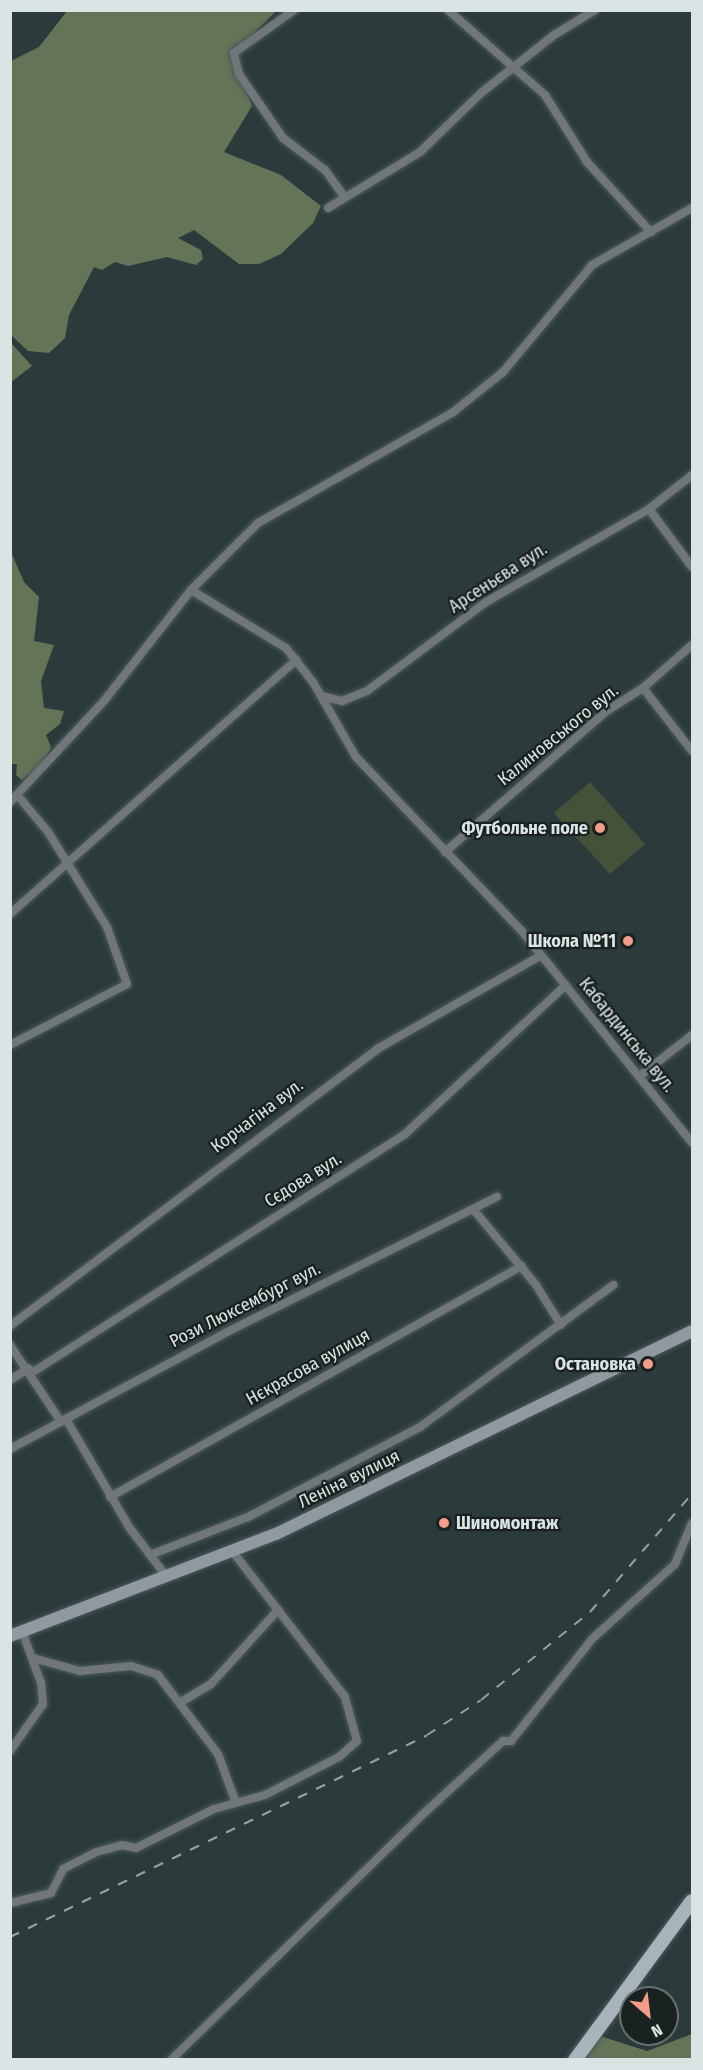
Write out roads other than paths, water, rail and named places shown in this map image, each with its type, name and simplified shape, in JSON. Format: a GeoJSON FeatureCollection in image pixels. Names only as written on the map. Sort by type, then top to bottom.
{"type":"FeatureCollection","features":[{"type":"Feature","properties":{"kind":"main road","name":"Леніна вулиця"},"geometry":{"type":"LineString","coordinates":[[16,1633],[233,1552],[693,1331]]}},
{"type":"Feature","properties":{"kind":"main road"},"geometry":{"type":"LineString","coordinates":[[574,2060],[693,1901]]}},
{"type":"Feature","properties":{"kind":"street"},"geometry":{"type":"LineString","coordinates":[[294,10],[234,53],[239,74],[283,138],[325,170],[344,196]]}},
{"type":"Feature","properties":{"kind":"street"},"geometry":{"type":"LineString","coordinates":[[448,10],[478,42],[517,66],[545,95],[587,162],[651,232]]}},
{"type":"Feature","properties":{"kind":"street"},"geometry":{"type":"LineString","coordinates":[[328,207],[420,152],[517,66],[596,10]]}},
{"type":"Feature","properties":{"kind":"street"},"geometry":{"type":"LineString","coordinates":[[10,1045],[127,984],[107,927],[66,861],[14,799],[104,701],[191,590],[276,511],[452,413],[482,391],[592,265],[693,208]]}},
{"type":"Feature","properties":{"kind":"street","name":"Арсеньєва вул."},"geometry":{"type":"LineString","coordinates":[[322,696],[342,701],[367,691],[486,602],[649,509],[693,476]]}},
{"type":"Feature","properties":{"kind":"street"},"geometry":{"type":"LineString","coordinates":[[649,509],[692,566]]}},
{"type":"Feature","properties":{"kind":"street","name":"Кабардинська вул."},"geometry":{"type":"LineString","coordinates":[[191,590],[277,639],[296,660],[322,696],[356,757],[566,985],[693,1143]]}},
{"type":"Feature","properties":{"kind":"street","name":"Калиновського вул."},"geometry":{"type":"LineString","coordinates":[[445,852],[608,710],[643,688],[693,645]]}},
{"type":"Feature","properties":{"kind":"street"},"geometry":{"type":"LineString","coordinates":[[10,914],[66,861],[296,660]]}},
{"type":"Feature","properties":{"kind":"street"},"geometry":{"type":"LineString","coordinates":[[643,688],[693,751]]}},
{"type":"Feature","properties":{"kind":"street","name":"Корчагіна вул."},"geometry":{"type":"LineString","coordinates":[[10,1326],[377,1049],[540,956]]}},
{"type":"Feature","properties":{"kind":"street","name":"Сєдова вул."},"geometry":{"type":"LineString","coordinates":[[10,1380],[31,1370],[405,1134],[566,985]]}},
{"type":"Feature","properties":{"kind":"street"},"geometry":{"type":"LineString","coordinates":[[640,1076],[693,1035]]}},
{"type":"Feature","properties":{"kind":"street","name":"Рози Люксембург вул."},"geometry":{"type":"LineString","coordinates":[[10,1449],[497,1197]]}},
{"type":"Feature","properties":{"kind":"street"},"geometry":{"type":"LineString","coordinates":[[473,1209],[522,1266],[561,1325]]}},
{"type":"Feature","properties":{"kind":"street","name":"Нєкрасова вулиця"},"geometry":{"type":"LineString","coordinates":[[110,1497],[522,1266]]}},
{"type":"Feature","properties":{"kind":"street"},"geometry":{"type":"LineString","coordinates":[[150,1555],[248,1517],[420,1427],[613,1286]]}},
{"type":"Feature","properties":{"kind":"street"},"geometry":{"type":"LineString","coordinates":[[10,1344],[31,1370],[110,1497],[166,1576]]}},
{"type":"Feature","properties":{"kind":"street"},"geometry":{"type":"LineString","coordinates":[[171,2060],[231,2004],[284,1945],[503,1741],[511,1741],[592,1639],[675,1564],[693,1523]]}},
{"type":"Feature","properties":{"kind":"street"},"geometry":{"type":"LineString","coordinates":[[10,1903],[51,1893],[63,1869],[88,1856],[122,1845],[136,1848],[236,1803],[265,1795],[322,1767],[357,1741],[345,1697],[233,1552]]}},
{"type":"Feature","properties":{"kind":"street"},"geometry":{"type":"LineString","coordinates":[[181,1702],[211,1684],[278,1610]]}},
{"type":"Feature","properties":{"kind":"street"},"geometry":{"type":"LineString","coordinates":[[10,1751],[42,1704],[33,1658],[16,1633]]}},
{"type":"Feature","properties":{"kind":"street"},"geometry":{"type":"LineString","coordinates":[[33,1658],[80,1671],[140,1667],[158,1675],[181,1702],[225,1765],[236,1803]]}},
{"type":"Feature","properties":{"kind":"railway"},"geometry":{"type":"LineString","coordinates":[[10,1937],[427,1735],[481,1700],[590,1612],[692,1494]]}},
{"type":"Feature","properties":{"kind":"place","name":"Футбольне поле"},"geometry":{"type":"Point","coordinates":[600,828]}},
{"type":"Feature","properties":{"kind":"place","name":"Школа №11"},"geometry":{"type":"Point","coordinates":[628,941]}},
{"type":"Feature","properties":{"kind":"place","name":"Остановка"},"geometry":{"type":"Point","coordinates":[648,1364]}},
{"type":"Feature","properties":{"kind":"place","name":"Шиномонтаж"},"geometry":{"type":"Point","coordinates":[444,1523]}}]}
